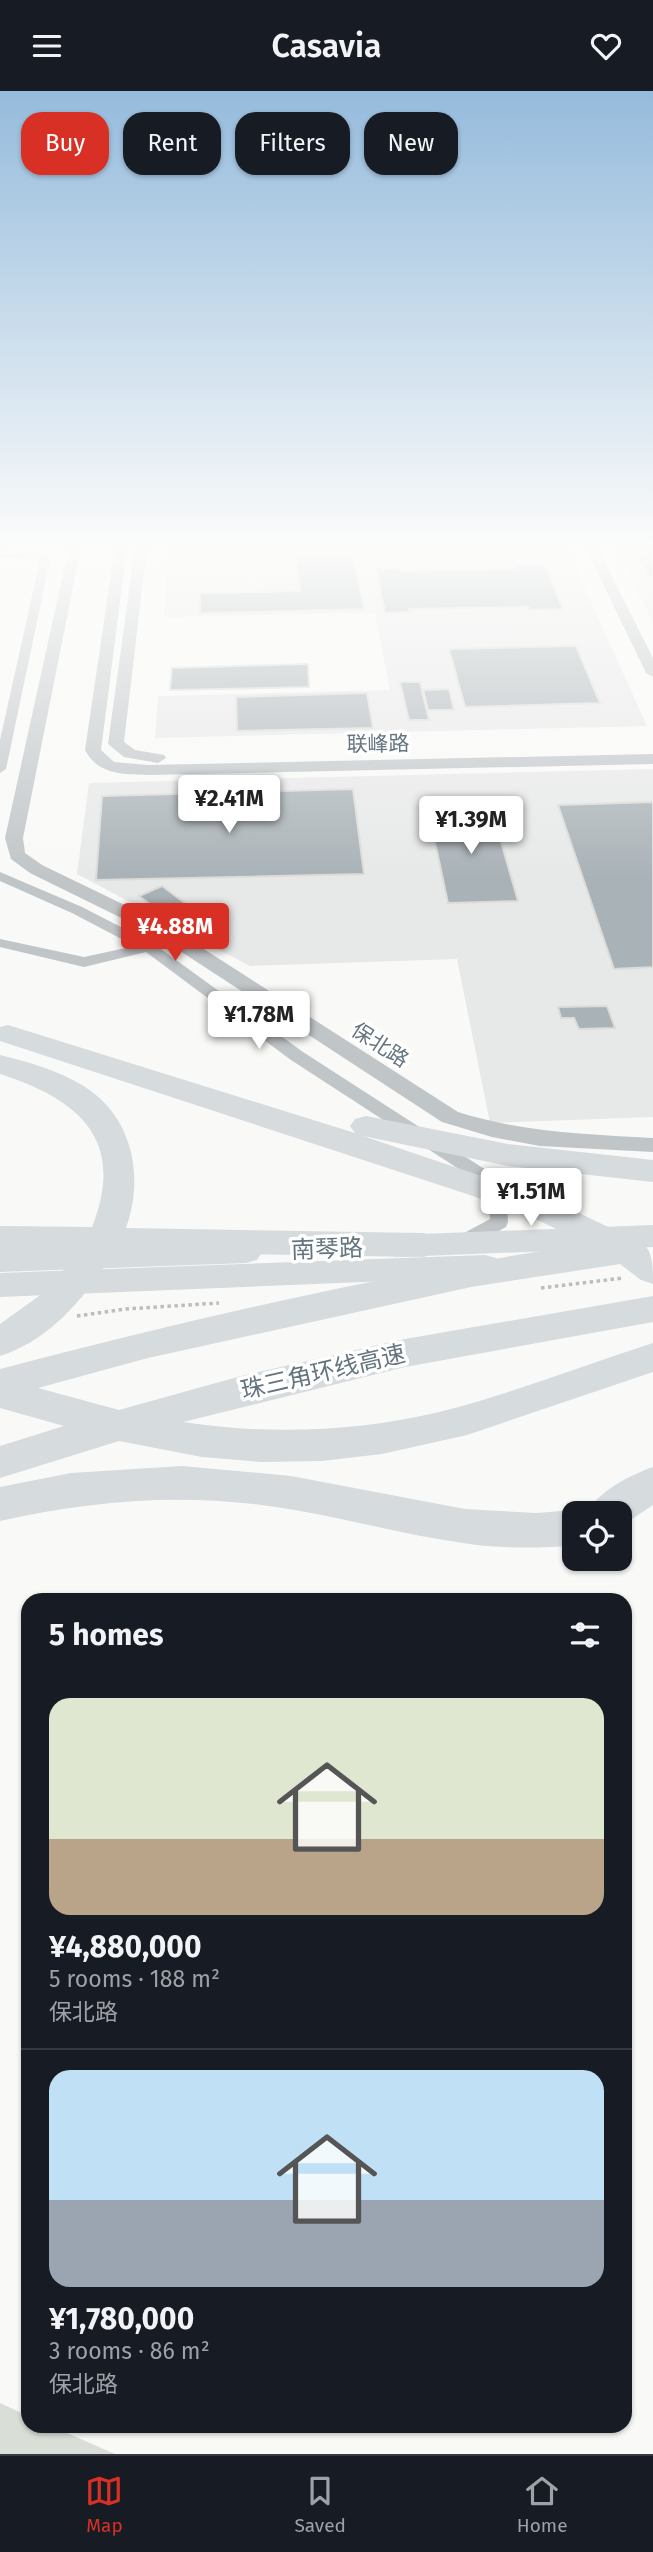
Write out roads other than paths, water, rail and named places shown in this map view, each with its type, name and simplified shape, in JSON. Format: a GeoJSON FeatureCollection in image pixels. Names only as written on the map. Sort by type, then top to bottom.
{"type":"FeatureCollection","features":[{"type":"Feature","properties":{"kind":"highway"},"geometry":{"type":"LineString","coordinates":[[4,1033],[60,1059],[257,1112],[484,1189],[585,1228],[634,1255],[653,1271]]}},
{"type":"Feature","properties":{"kind":"highway"},"geometry":{"type":"LineString","coordinates":[[0,1342],[37,1319],[73,1286],[110,1229],[121,1194],[118,1151],[106,1128],[81,1098],[60,1059]]}},
{"type":"Feature","properties":{"kind":"highway"},"geometry":{"type":"LineString","coordinates":[[0,1064],[60,1059],[196,1077],[353,1123],[474,1151],[572,1165],[653,1171]]}},
{"type":"Feature","properties":{"kind":"highway"},"geometry":{"type":"LineString","coordinates":[[0,1238],[423,1245]]}},
{"type":"Feature","properties":{"kind":"highway"},"geometry":{"type":"LineString","coordinates":[[0,1384],[148,1343],[457,1276],[653,1247]]}},
{"type":"Feature","properties":{"kind":"highway","name":"珠三角环线高速"},"geometry":{"type":"LineString","coordinates":[[0,1462],[201,1400],[337,1366],[505,1333],[653,1310]]}},
{"type":"Feature","properties":{"kind":"highway"},"geometry":{"type":"LineString","coordinates":[[0,1393],[110,1422],[202,1441],[313,1445],[359,1441],[441,1426],[653,1357]]}},
{"type":"Feature","properties":{"kind":"highway"},"geometry":{"type":"LineString","coordinates":[[0,1503],[84,1489],[207,1483],[288,1492],[460,1527],[522,1532],[562,1529]]}},
{"type":"Feature","properties":{"kind":"highway"},"geometry":{"type":"LineString","coordinates":[[626,1501],[653,1484]]}},
{"type":"Feature","properties":{"kind":"highway"},"geometry":{"type":"LineString","coordinates":[[632,1514],[653,1505]]}},
{"type":"Feature","properties":{"kind":"main road","name":"南琴路"},"geometry":{"type":"LineString","coordinates":[[0,1261],[653,1236]]}},
{"type":"Feature","properties":{"kind":"main road","name":"南琴路"},"geometry":{"type":"LineString","coordinates":[[0,1285],[653,1260]]}},
{"type":"Feature","properties":{"kind":"street"},"geometry":{"type":"LineString","coordinates":[[0,769],[24,657]]}},
{"type":"Feature","properties":{"kind":"street","name":"保北路"},"geometry":{"type":"LineString","coordinates":[[52,657],[14,838],[17,855],[36,869],[161,930],[450,1117],[492,1130],[540,1139],[653,1145]]}},
{"type":"Feature","properties":{"kind":"street","name":"联峰路"},"geometry":{"type":"LineString","coordinates":[[106,657],[93,750],[95,756],[104,764],[121,769],[653,759]]}},
{"type":"Feature","properties":{"kind":"street","name":"联峰路"},"geometry":{"type":"LineString","coordinates":[[127,657],[116,744],[130,754],[148,758],[653,746]]}},
{"type":"Feature","properties":{"kind":"street"},"geometry":{"type":"LineString","coordinates":[[645,657],[653,673]]}},
{"type":"Feature","properties":{"kind":"street"},"geometry":{"type":"LineString","coordinates":[[0,689],[17,689]]}},
{"type":"Feature","properties":{"kind":"street"},"geometry":{"type":"LineString","coordinates":[[0,876],[77,910],[149,947],[298,1056],[497,1185],[585,1238]]}},
{"type":"Feature","properties":{"kind":"street"},"geometry":{"type":"LineString","coordinates":[[0,943],[84,962],[149,947]]}},
{"type":"Feature","properties":{"kind":"street"},"geometry":{"type":"LineString","coordinates":[[461,1243],[499,1222],[497,1185]]}}]}
